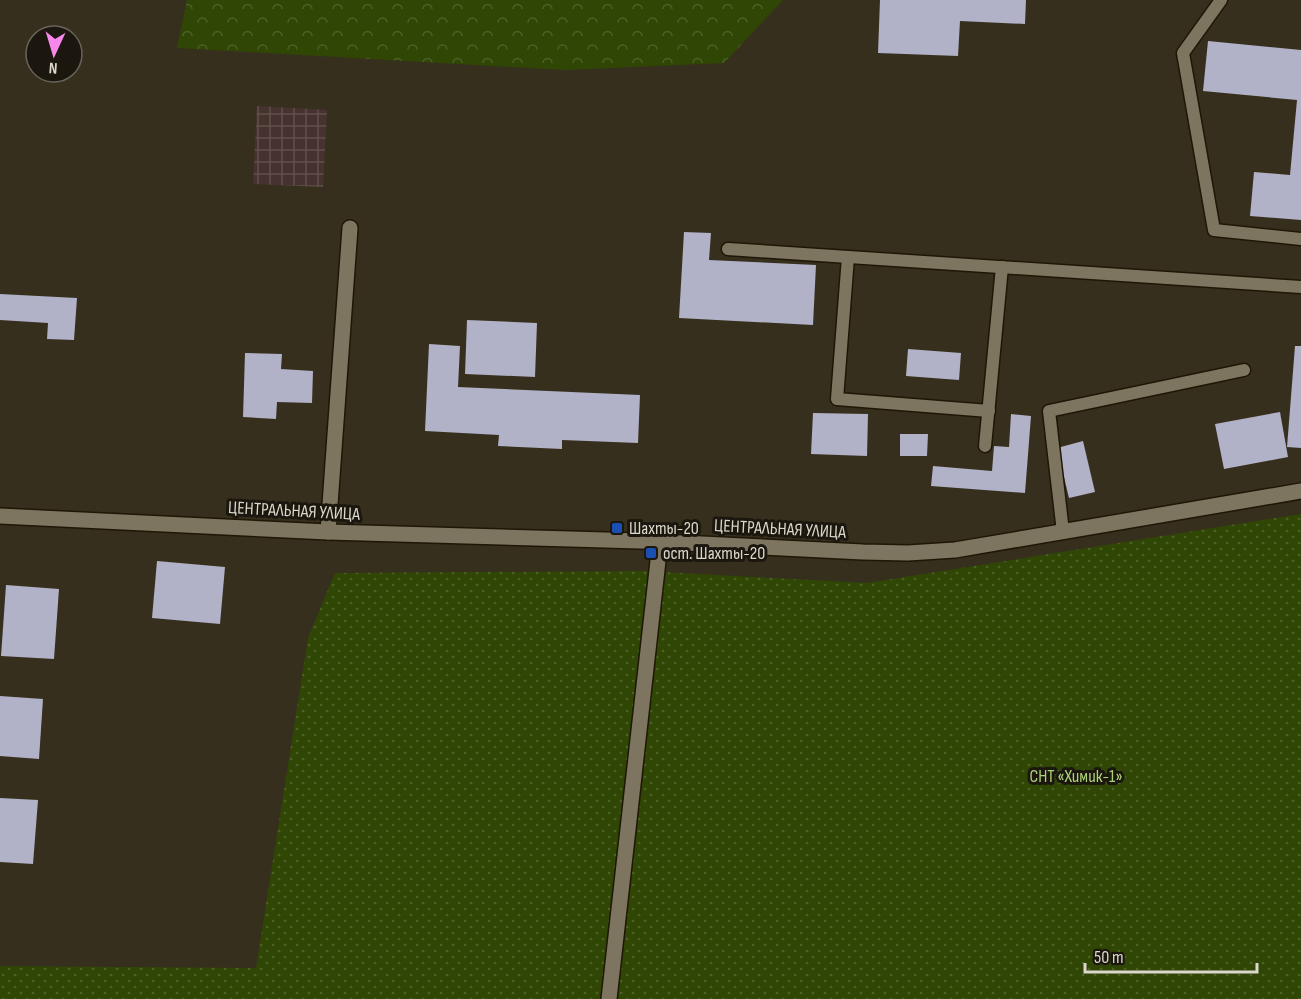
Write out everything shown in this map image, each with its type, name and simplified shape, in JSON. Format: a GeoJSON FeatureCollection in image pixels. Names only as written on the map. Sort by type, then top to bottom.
{"type":"FeatureCollection","features":[{"type":"Feature","properties":{"kind":"street"},"geometry":{"type":"LineString","coordinates":[[327,532],[350,228]]}},
{"type":"Feature","properties":{"kind":"street","name":"ЦЕНТРАЛЬНАЯ УЛИЦА"},"geometry":{"type":"LineString","coordinates":[[0,516],[327,532],[908,553],[955,550],[1301,491]]}},
{"type":"Feature","properties":{"kind":"street"},"geometry":{"type":"LineString","coordinates":[[609,999],[660,543]]}},
{"type":"Feature","properties":{"kind":"lane"},"geometry":{"type":"LineString","coordinates":[[1221,0],[1183,53],[1214,230],[1301,239]]}},
{"type":"Feature","properties":{"kind":"lane"},"geometry":{"type":"LineString","coordinates":[[728,249],[1301,287]]}},
{"type":"Feature","properties":{"kind":"lane"},"geometry":{"type":"LineString","coordinates":[[848,257],[837,399],[989,411]]}},
{"type":"Feature","properties":{"kind":"lane"},"geometry":{"type":"LineString","coordinates":[[985,446],[1002,267]]}},
{"type":"Feature","properties":{"kind":"lane"},"geometry":{"type":"LineString","coordinates":[[1063,532],[1049,411],[1244,370]]}},
{"type":"Feature","properties":{"kind":"shaded area"},"geometry":{"type":"Polygon","coordinates":[[[257,106],[327,110],[323,187],[253,184],[257,106]]]}},
{"type":"Feature","properties":{"kind":"green space"},"geometry":{"type":"Polygon","coordinates":[[[187,0],[783,0],[724,63],[565,70],[177,48],[187,0]]]}},
{"type":"Feature","properties":{"kind":"green space","name":"СНТ «Химик-1»"},"geometry":{"type":"Polygon","coordinates":[[[1301,514],[1301,999],[0,999],[0,966],[256,968],[308,638],[335,573],[643,571],[867,583],[1301,514]]]}},
{"type":"Feature","properties":{"kind":"building"},"geometry":{"type":"Polygon","coordinates":[[[880,0],[1026,0],[1025,24],[960,21],[958,56],[878,53],[880,0]]]}},
{"type":"Feature","properties":{"kind":"building"},"geometry":{"type":"Polygon","coordinates":[[[1208,41],[1301,50],[1301,220],[1250,216],[1254,172],[1290,175],[1297,100],[1203,91],[1208,41]]]}},
{"type":"Feature","properties":{"kind":"building"},"geometry":{"type":"Polygon","coordinates":[[[684,232],[711,233],[709,260],[816,265],[813,325],[679,318],[684,232]]]}},
{"type":"Feature","properties":{"kind":"building"},"geometry":{"type":"Polygon","coordinates":[[[0,294],[77,298],[74,340],[47,339],[48,323],[0,320],[0,294]]]}},
{"type":"Feature","properties":{"kind":"building"},"geometry":{"type":"Polygon","coordinates":[[[467,320],[537,323],[535,377],[465,374],[467,320]]]}},
{"type":"Feature","properties":{"kind":"building"},"geometry":{"type":"Polygon","coordinates":[[[429,344],[460,346],[458,387],[640,395],[638,443],[562,440],[562,449],[498,446],[499,435],[425,431],[429,344]]]}},
{"type":"Feature","properties":{"kind":"building"},"geometry":{"type":"Polygon","coordinates":[[[1295,346],[1301,346],[1301,448],[1287,447],[1295,346]]]}},
{"type":"Feature","properties":{"kind":"building"},"geometry":{"type":"Polygon","coordinates":[[[908,349],[961,353],[959,380],[906,376],[908,349]]]}},
{"type":"Feature","properties":{"kind":"building"},"geometry":{"type":"Polygon","coordinates":[[[245,353],[282,354],[281,369],[313,371],[312,403],[277,402],[276,419],[243,417],[245,353]]]}},
{"type":"Feature","properties":{"kind":"building"},"geometry":{"type":"Polygon","coordinates":[[[1280,412],[1288,457],[1224,469],[1215,424],[1280,412]]]}},
{"type":"Feature","properties":{"kind":"building"},"geometry":{"type":"Polygon","coordinates":[[[813,413],[868,414],[867,456],[811,454],[813,413]]]}},
{"type":"Feature","properties":{"kind":"building"},"geometry":{"type":"Polygon","coordinates":[[[1011,414],[1031,416],[1025,493],[931,486],[933,466],[992,471],[994,446],[1009,447],[1011,414]]]}},
{"type":"Feature","properties":{"kind":"building"},"geometry":{"type":"Polygon","coordinates":[[[900,434],[928,434],[927,456],[900,456],[900,434]]]}},
{"type":"Feature","properties":{"kind":"building"},"geometry":{"type":"Polygon","coordinates":[[[1083,441],[1095,492],[1069,498],[1057,448],[1083,441]]]}},
{"type":"Feature","properties":{"kind":"building"},"geometry":{"type":"Polygon","coordinates":[[[157,561],[225,567],[220,624],[152,618],[157,561]]]}},
{"type":"Feature","properties":{"kind":"building"},"geometry":{"type":"Polygon","coordinates":[[[6,585],[59,589],[54,659],[1,656],[6,585]]]}},
{"type":"Feature","properties":{"kind":"building"},"geometry":{"type":"Polygon","coordinates":[[[0,696],[43,699],[39,759],[0,756],[0,696]]]}},
{"type":"Feature","properties":{"kind":"building"},"geometry":{"type":"Polygon","coordinates":[[[0,798],[38,800],[33,864],[0,862],[0,798]]]}},
{"type":"Feature","properties":{"kind":"place","name":"Шахты-20"},"geometry":{"type":"Point","coordinates":[617,528]}},
{"type":"Feature","properties":{"kind":"place","name":"ост. Шахты-20"},"geometry":{"type":"Point","coordinates":[651,553]}}]}
